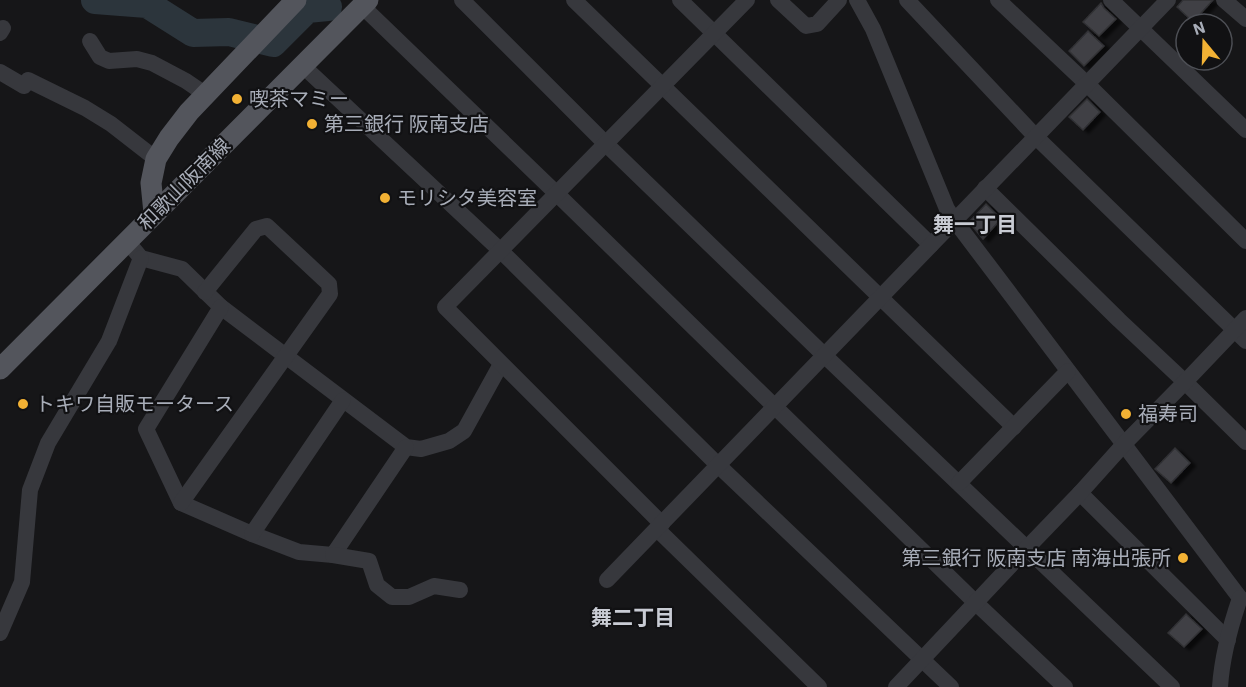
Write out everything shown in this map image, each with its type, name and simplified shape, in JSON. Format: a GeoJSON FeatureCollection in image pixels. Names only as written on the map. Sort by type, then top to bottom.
{"type":"FeatureCollection","features":[{"type":"Feature","properties":{"kind":"main road"},"geometry":{"type":"LineString","coordinates":[[154,213],[151,183],[156,159],[169,138],[189,111],[296,0]]}},
{"type":"Feature","properties":{"kind":"main road","name":"和歌山阪南線"},"geometry":{"type":"LineString","coordinates":[[0,369],[365,3]]}},
{"type":"Feature","properties":{"kind":"street"},"geometry":{"type":"LineString","coordinates":[[462,0],[606,144],[824,355],[1172,687]]}},
{"type":"Feature","properties":{"kind":"street"},"geometry":{"type":"LineString","coordinates":[[574,0],[1014,427]]}},
{"type":"Feature","properties":{"kind":"street"},"geometry":{"type":"LineString","coordinates":[[680,0],[931,245]]}},
{"type":"Feature","properties":{"kind":"street"},"geometry":{"type":"LineString","coordinates":[[747,0],[445,307],[819,687]]}},
{"type":"Feature","properties":{"kind":"street"},"geometry":{"type":"LineString","coordinates":[[778,0],[806,26],[817,24],[839,0]]}},
{"type":"Feature","properties":{"kind":"street"},"geometry":{"type":"LineString","coordinates":[[857,0],[873,29],[947,208],[955,221],[1243,597],[1227,640],[1220,687]]}},
{"type":"Feature","properties":{"kind":"street"},"geometry":{"type":"LineString","coordinates":[[896,687],[1124,444],[1185,382],[1242,330],[1036,137],[907,0]]}},
{"type":"Feature","properties":{"kind":"street"},"geometry":{"type":"LineString","coordinates":[[998,0],[1246,241]]}},
{"type":"Feature","properties":{"kind":"street"},"geometry":{"type":"LineString","coordinates":[[1111,0],[1246,130]]}},
{"type":"Feature","properties":{"kind":"street"},"geometry":{"type":"LineString","coordinates":[[607,580],[1168,0]]}},
{"type":"Feature","properties":{"kind":"street"},"geometry":{"type":"LineString","coordinates":[[1224,0],[1246,19]]}},
{"type":"Feature","properties":{"kind":"street"},"geometry":{"type":"LineString","coordinates":[[365,3],[557,194],[1065,687]]}},
{"type":"Feature","properties":{"kind":"street"},"geometry":{"type":"LineString","coordinates":[[90,41],[100,57],[109,61],[137,59],[152,63],[205,94]]}},
{"type":"Feature","properties":{"kind":"street"},"geometry":{"type":"LineString","coordinates":[[303,66],[501,251],[719,465],[951,687]]}},
{"type":"Feature","properties":{"kind":"street"},"geometry":{"type":"LineString","coordinates":[[0,72],[24,86],[28,80],[85,108],[111,124],[156,159]]}},
{"type":"Feature","properties":{"kind":"street"},"geometry":{"type":"LineString","coordinates":[[985,188],[1246,442]]}},
{"type":"Feature","properties":{"kind":"street"},"geometry":{"type":"LineString","coordinates":[[181,503],[330,294],[329,284],[267,226],[255,229],[206,292]]}},
{"type":"Feature","properties":{"kind":"street"},"geometry":{"type":"LineString","coordinates":[[127,241],[141,258],[182,269],[221,307],[406,447],[421,449],[449,441],[464,431],[501,364]]}},
{"type":"Feature","properties":{"kind":"street"},"geometry":{"type":"LineString","coordinates":[[0,633],[22,582],[30,490],[48,443],[109,341],[141,258]]}},
{"type":"Feature","properties":{"kind":"street"},"geometry":{"type":"LineString","coordinates":[[221,307],[146,429],[181,503],[299,552],[369,561],[377,585],[392,597],[409,597],[434,586],[460,590]]}},
{"type":"Feature","properties":{"kind":"street"},"geometry":{"type":"LineString","coordinates":[[959,483],[1068,371]]}},
{"type":"Feature","properties":{"kind":"street"},"geometry":{"type":"LineString","coordinates":[[252,534],[343,400]]}},
{"type":"Feature","properties":{"kind":"street"},"geometry":{"type":"LineString","coordinates":[[333,555],[406,447]]}},
{"type":"Feature","properties":{"kind":"street"},"geometry":{"type":"LineString","coordinates":[[1080,493],[1227,640]]}},
{"type":"Feature","properties":{"kind":"building"},"geometry":{"type":"Polygon","coordinates":[[[1183,0],[1213,0],[1202,12],[1182,12],[1177,7],[1183,0]]]}},
{"type":"Feature","properties":{"kind":"building"},"geometry":{"type":"Polygon","coordinates":[[[1101,3],[1116,19],[1099,36],[1083,22],[1101,3]]]}},
{"type":"Feature","properties":{"kind":"building"},"geometry":{"type":"Polygon","coordinates":[[[1088,31],[1104,46],[1084,66],[1069,51],[1088,31]]]}},
{"type":"Feature","properties":{"kind":"building"},"geometry":{"type":"Polygon","coordinates":[[[1087,99],[1100,112],[1083,130],[1069,117],[1087,99]]]}},
{"type":"Feature","properties":{"kind":"building"},"geometry":{"type":"Polygon","coordinates":[[[986,204],[1001,219],[983,239],[969,222],[986,204]]]}},
{"type":"Feature","properties":{"kind":"building"},"geometry":{"type":"Polygon","coordinates":[[[1175,448],[1190,463],[1171,483],[1155,469],[1175,448]]]}},
{"type":"Feature","properties":{"kind":"building"},"geometry":{"type":"Polygon","coordinates":[[[1186,614],[1202,629],[1184,647],[1168,633],[1186,614]]]}},
{"type":"Feature","properties":{"kind":"waterway"},"geometry":{"type":"LineString","coordinates":[[95,0],[147,4],[193,33],[229,32],[273,43],[307,9],[328,7]]}},
{"type":"Feature","properties":{"kind":"place","name":"喫茶マミー"},"geometry":{"type":"Point","coordinates":[237,99]}},
{"type":"Feature","properties":{"kind":"place","name":"第三銀行 阪南支店"},"geometry":{"type":"Point","coordinates":[312,124]}},
{"type":"Feature","properties":{"kind":"place","name":"モリシタ美容室"},"geometry":{"type":"Point","coordinates":[385,198]}},
{"type":"Feature","properties":{"kind":"place","name":"トキワ自販モータース"},"geometry":{"type":"Point","coordinates":[23,404]}},
{"type":"Feature","properties":{"kind":"place","name":"福寿司"},"geometry":{"type":"Point","coordinates":[1126,414]}},
{"type":"Feature","properties":{"kind":"place","name":"第三銀行 阪南支店 南海出張所"},"geometry":{"type":"Point","coordinates":[1183,558]}},
{"type":"Feature","properties":{"kind":"district","name":"舞一丁目"},"geometry":{"type":"Point","coordinates":[975,225]}},
{"type":"Feature","properties":{"kind":"district","name":"舞二丁目"},"geometry":{"type":"Point","coordinates":[633,618]}}]}
